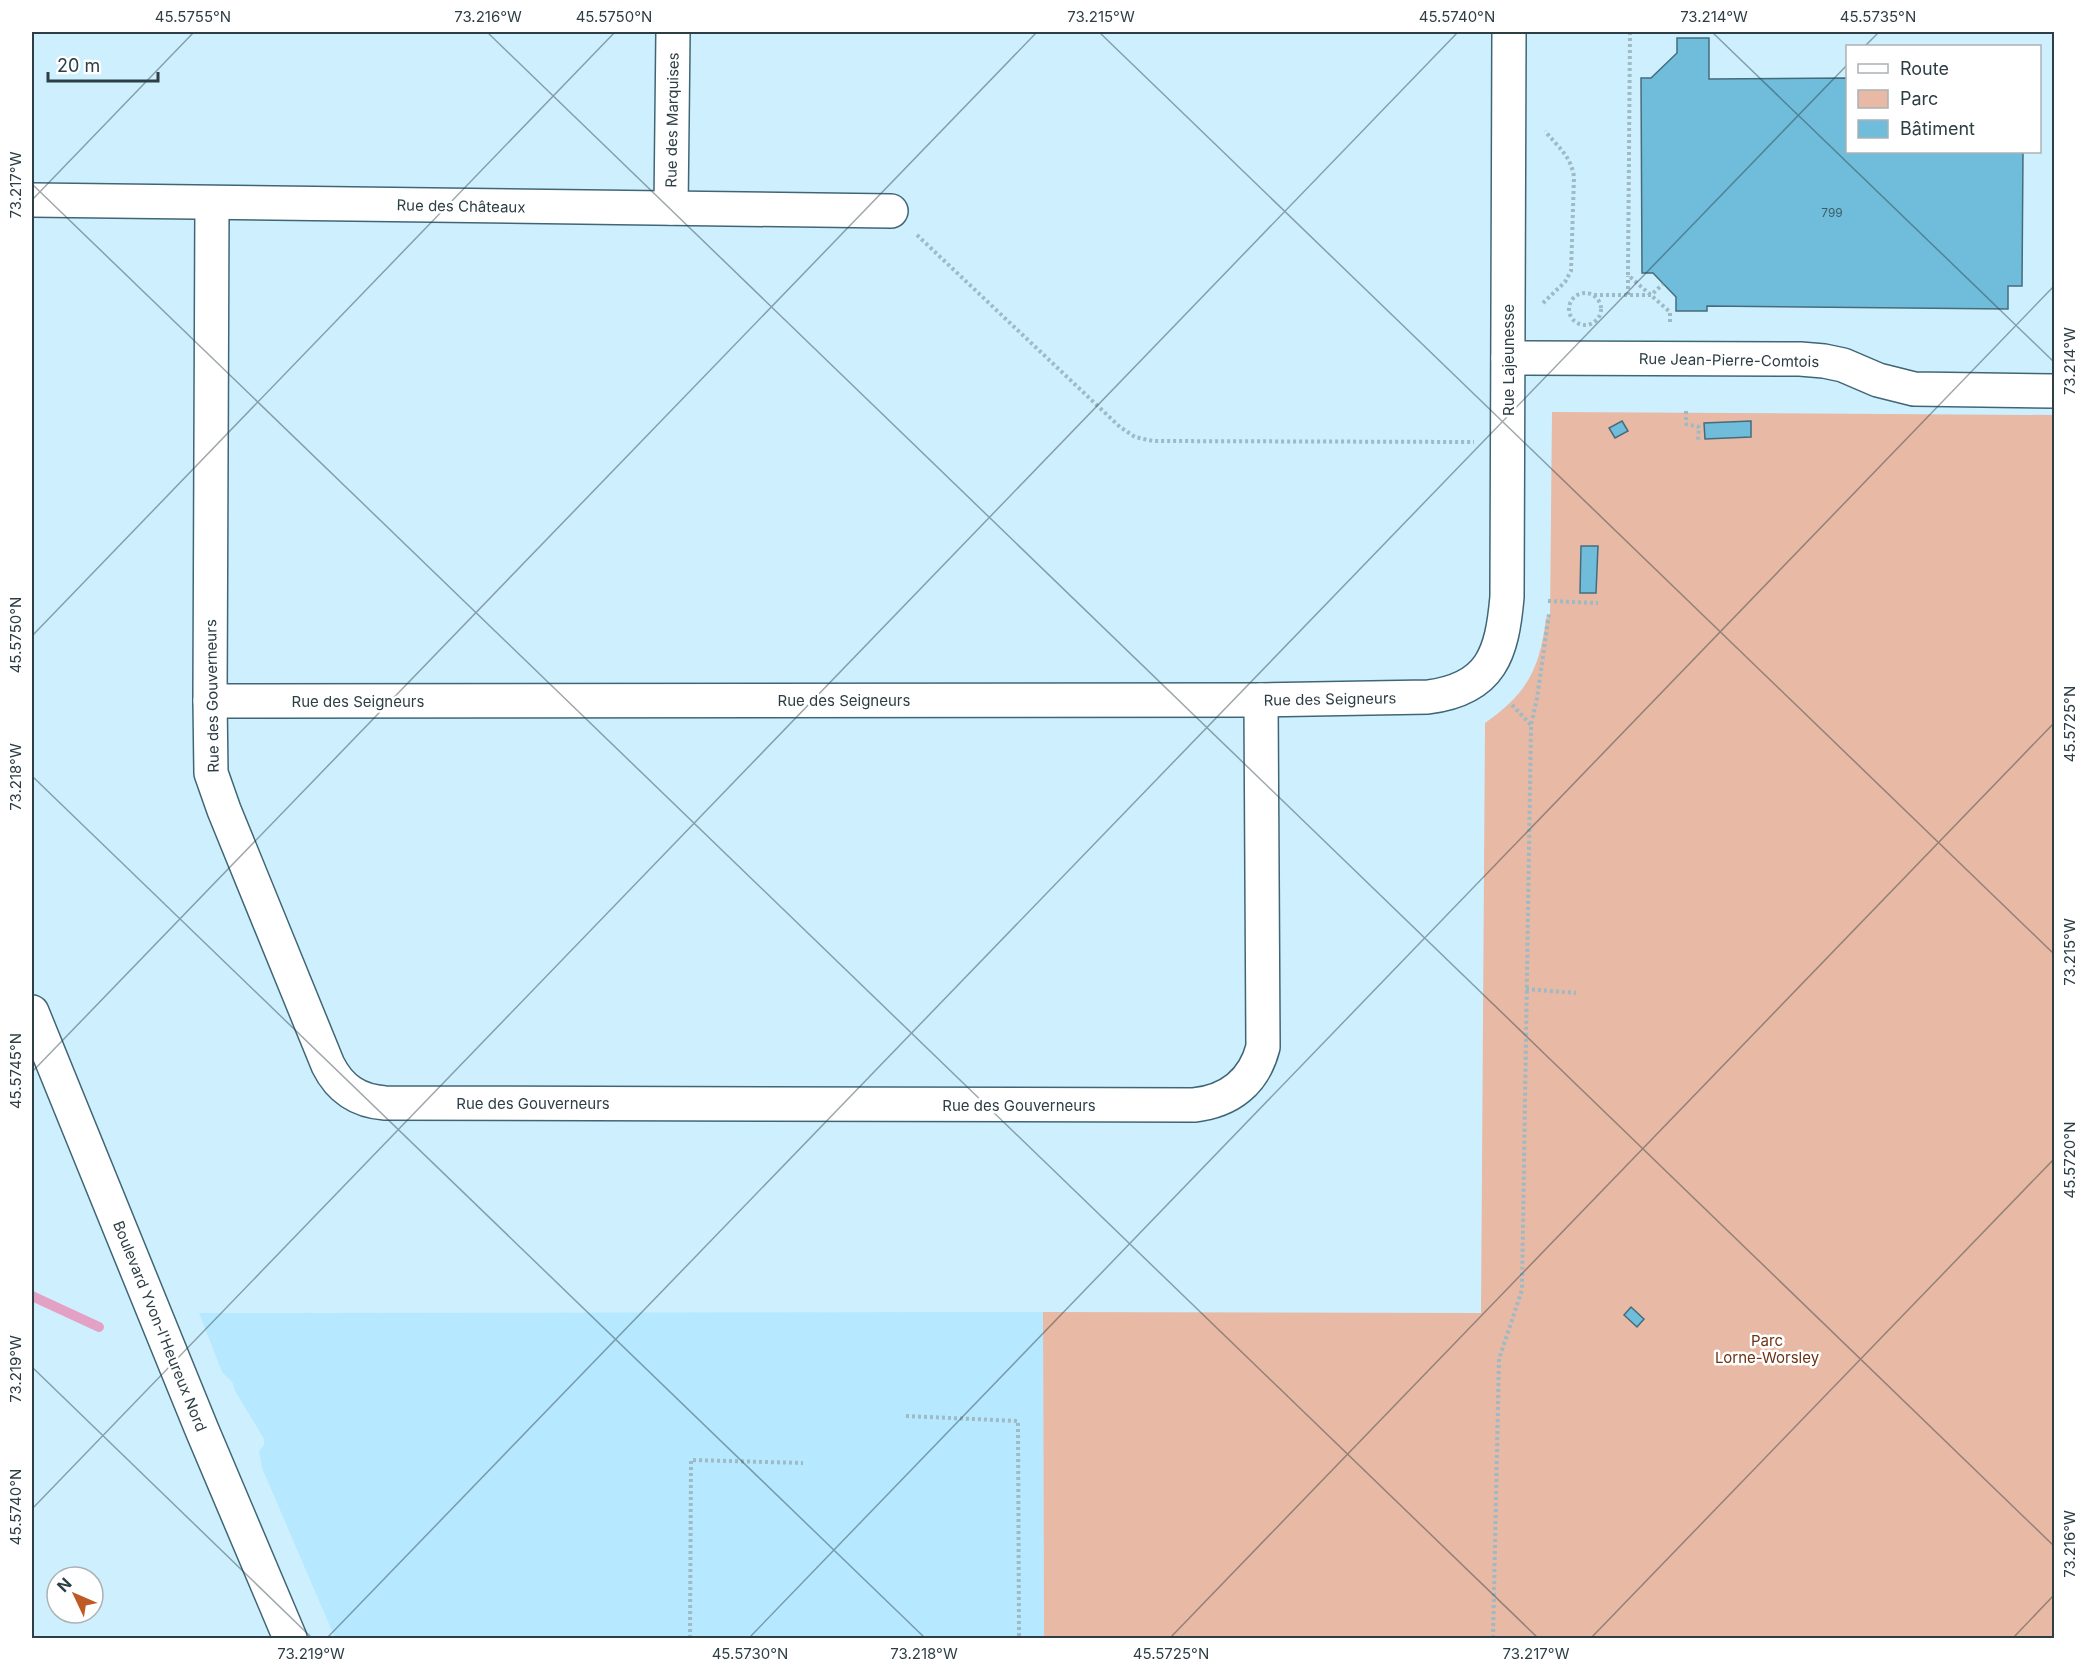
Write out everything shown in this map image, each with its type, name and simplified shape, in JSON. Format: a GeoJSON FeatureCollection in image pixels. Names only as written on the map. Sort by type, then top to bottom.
{"type":"FeatureCollection","features":[{"type":"Feature","properties":{"kind":"street","name":"Rue des Marquises"},"geometry":{"type":"LineString","coordinates":[[671,208],[673,32]]}},
{"type":"Feature","properties":{"kind":"street","name":"Rue Lajeunesse"},"geometry":{"type":"LineString","coordinates":[[1475,680],[1488,667],[1498,650],[1505,617],[1508,558],[1509,32]]}},
{"type":"Feature","properties":{"kind":"street","name":"Rue des Châteaux"},"geometry":{"type":"LineString","coordinates":[[32,200],[891,211]]}},
{"type":"Feature","properties":{"kind":"street","name":"Rue des Gouverneurs"},"geometry":{"type":"LineString","coordinates":[[212,203],[210,701],[211,763],[214,783],[328,1065],[339,1082],[355,1095],[385,1103],[1194,1105],[1218,1100],[1239,1089],[1254,1070],[1263,1047],[1261,700]]}},
{"type":"Feature","properties":{"kind":"street","name":"Rue Jean-Pierre-Comtois"},"geometry":{"type":"LineString","coordinates":[[1508,358],[1800,359],[1843,365],[1878,380],[1914,389],[2055,391]]}},
{"type":"Feature","properties":{"kind":"street","name":"Rue des Seigneurs"},"geometry":{"type":"LineString","coordinates":[[210,701],[1261,700],[1428,697],[1453,693],[1475,680]]}},
{"type":"Feature","properties":{"kind":"street","name":"Boulevard Yvon-l'Heureux Nord"},"geometry":{"type":"LineString","coordinates":[[32,1012],[211,1452],[290,1638]]}},
{"type":"Feature","properties":{"kind":"path"},"geometry":{"type":"LineString","coordinates":[[1628,295],[1630,32]]}},
{"type":"Feature","properties":{"kind":"path"},"geometry":{"type":"LineString","coordinates":[[1540,309],[1546,299],[1572,271],[1574,177],[1567,154],[1542,127]]}},
{"type":"Feature","properties":{"kind":"path"},"geometry":{"type":"LineString","coordinates":[[891,211],[1120,427],[1135,437],[1153,441],[1475,442]]}},
{"type":"Feature","properties":{"kind":"path"},"geometry":{"type":"LineString","coordinates":[[1628,275],[1670,312],[1670,329]]}},
{"type":"Feature","properties":{"kind":"path"},"geometry":{"type":"LineString","coordinates":[[1593,295],[1600,305],[1599,318],[1589,325],[1577,324],[1572,320],[1568,310],[1570,301],[1580,293],[1652,295],[1663,284]]}},
{"type":"Feature","properties":{"kind":"path"},"geometry":{"type":"LineString","coordinates":[[1686,411],[1686,424],[1698,427],[1698,441]]}},
{"type":"Feature","properties":{"kind":"path"},"geometry":{"type":"LineString","coordinates":[[1548,602],[1598,603]]}},
{"type":"Feature","properties":{"kind":"path"},"geometry":{"type":"LineString","coordinates":[[1493,1638],[1499,1359],[1522,1290],[1531,725],[1549,614]]}},
{"type":"Feature","properties":{"kind":"path"},"geometry":{"type":"LineString","coordinates":[[1512,705],[1531,725]]}},
{"type":"Feature","properties":{"kind":"path"},"geometry":{"type":"LineString","coordinates":[[1526,989],[1576,993]]}},
{"type":"Feature","properties":{"kind":"path"},"geometry":{"type":"LineString","coordinates":[[906,1416],[1018,1421],[1019,1638]]}},
{"type":"Feature","properties":{"kind":"path"},"geometry":{"type":"LineString","coordinates":[[690,1638],[692,1460],[803,1463]]}},
{"type":"Feature","properties":{"kind":"shaded area"},"geometry":{"type":"Polygon","coordinates":[[[1043,1312],[1044,1638],[335,1638],[262,1468],[259,1451],[264,1445],[264,1439],[234,1389],[233,1383],[222,1372],[199,1313],[1043,1312]]]}},
{"type":"Feature","properties":{"kind":"green space","name":"Parc Lorne-Worsley"},"geometry":{"type":"Polygon","coordinates":[[[1552,412],[2054,415],[2054,1638],[1044,1638],[1043,1312],[1481,1313],[1485,723],[1522,690],[1540,651],[1546,618],[1550,617],[1552,412]]]}},
{"type":"Feature","properties":{"kind":"building"},"geometry":{"type":"Polygon","coordinates":[[[1677,38],[1709,38],[1709,79],[1846,78],[1846,153],[2023,153],[2022,286],[2008,286],[2008,309],[1707,306],[1707,311],[1676,311],[1676,297],[1653,273],[1642,273],[1641,78],[1651,78],[1677,53],[1677,38]]]}},
{"type":"Feature","properties":{"kind":"building"},"geometry":{"type":"Polygon","coordinates":[[[1622,421],[1628,431],[1615,438],[1609,428],[1622,421]]]}},
{"type":"Feature","properties":{"kind":"building"},"geometry":{"type":"Polygon","coordinates":[[[1751,421],[1751,437],[1705,439],[1704,423],[1751,421]]]}},
{"type":"Feature","properties":{"kind":"building"},"geometry":{"type":"Polygon","coordinates":[[[1581,546],[1598,546],[1596,593],[1580,593],[1581,546]]]}},
{"type":"Feature","properties":{"kind":"building"},"geometry":{"type":"Polygon","coordinates":[[[1631,1307],[1644,1319],[1637,1327],[1624,1315],[1631,1307]]]}},
{"type":"Feature","properties":{"kind":"waterway"},"geometry":{"type":"LineString","coordinates":[[32,1296],[99,1327]]}}]}
